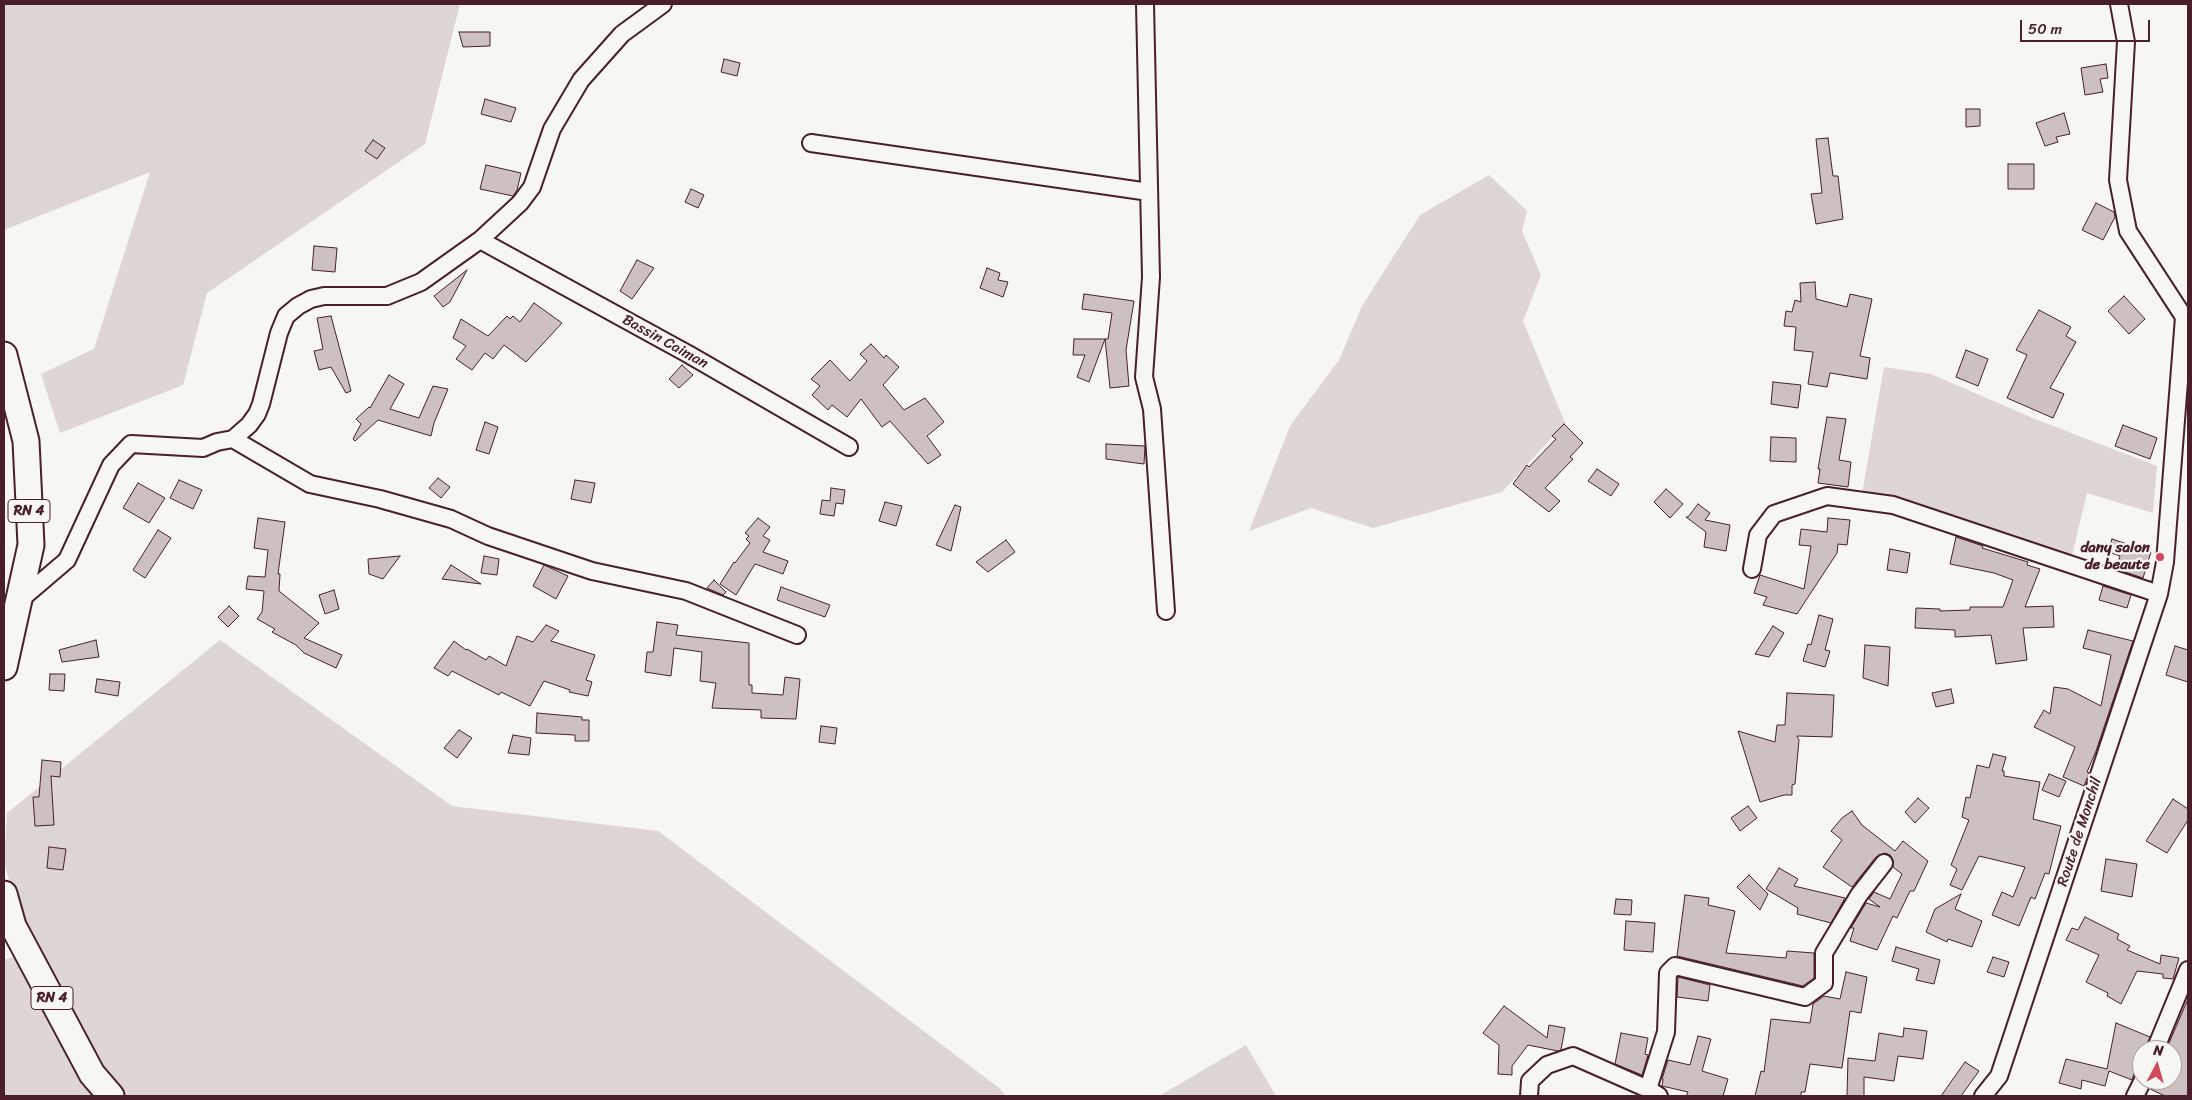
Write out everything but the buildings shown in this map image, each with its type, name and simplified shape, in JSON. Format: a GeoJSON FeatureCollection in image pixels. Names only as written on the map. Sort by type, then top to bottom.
{"type":"FeatureCollection","features":[{"type":"Feature","properties":{"kind":"main road","name":"RN 4"},"geometry":{"type":"LineString","coordinates":[[4,355],[26,440],[31,545],[4,667]]}},
{"type":"Feature","properties":{"kind":"main road","name":"RN 4"},"geometry":{"type":"LineString","coordinates":[[4,894],[13,926],[92,1074],[111,1096]]}},
{"type":"Feature","properties":{"kind":"street"},"geometry":{"type":"LineString","coordinates":[[19,601],[67,560],[111,465],[131,444],[203,448],[217,442],[233,439],[249,425],[257,414],[279,333],[286,316],[298,306],[311,299],[324,296],[387,296],[421,282],[480,240],[520,203],[532,187],[541,166],[552,129],[581,80],[622,34],[663,4]]}},
{"type":"Feature","properties":{"kind":"street"},"geometry":{"type":"LineString","coordinates":[[1145,4],[1151,277],[1144,377],[1152,409],[1166,611]]}},
{"type":"Feature","properties":{"kind":"street"},"geometry":{"type":"LineString","coordinates":[[2119,4],[2126,42],[2118,180],[2128,231],[2186,315]]}},
{"type":"Feature","properties":{"kind":"street"},"geometry":{"type":"LineString","coordinates":[[811,143],[1149,192]]}},
{"type":"Feature","properties":{"kind":"street","name":"Bassin Caiman"},"geometry":{"type":"LineString","coordinates":[[480,240],[688,354],[848,447]]}},
{"type":"Feature","properties":{"kind":"street","name":"Route de Monchil"},"geometry":{"type":"LineString","coordinates":[[1983,1096],[1999,1076],[2160,594],[2165,562],[2186,315]]}},
{"type":"Feature","properties":{"kind":"street"},"geometry":{"type":"LineString","coordinates":[[233,439],[310,484],[380,499],[451,520],[488,536],[592,571],[686,591],[797,635]]}},
{"type":"Feature","properties":{"kind":"street"},"geometry":{"type":"LineString","coordinates":[[1752,569],[1758,535],[1774,514],[1827,496],[1893,505],[2160,594]]}},
{"type":"Feature","properties":{"kind":"street"},"geometry":{"type":"LineString","coordinates":[[1529,1096],[1530,1080],[1547,1065],[1573,1056],[1654,1093],[1666,1032],[1668,973],[1675,966],[1806,998],[1824,983],[1824,953],[1859,896],[1884,863]]}},
{"type":"Feature","properties":{"kind":"street"},"geometry":{"type":"LineString","coordinates":[[2159,1040],[2188,970]]}},
{"type":"Feature","properties":{"kind":"shaded area"},"geometry":{"type":"Polygon","coordinates":[[[4,4],[460,4],[425,144],[207,293],[183,385],[60,433],[41,374],[94,349],[150,172],[4,230],[4,4]]]}},
{"type":"Feature","properties":{"kind":"shaded area"},"geometry":{"type":"Polygon","coordinates":[[[1489,175],[1527,211],[1522,231],[1541,275],[1523,321],[1565,423],[1502,492],[1373,528],[1311,508],[1249,531],[1290,426],[1339,360],[1362,306],[1420,215],[1489,175]]]}},
{"type":"Feature","properties":{"kind":"shaded area"},"geometry":{"type":"Polygon","coordinates":[[[1884,367],[1931,374],[2035,419],[2157,466],[2153,513],[2087,493],[2069,568],[2053,569],[1937,513],[1862,494],[1884,367]]]}},
{"type":"Feature","properties":{"kind":"shaded area"},"geometry":{"type":"Polygon","coordinates":[[[220,640],[452,806],[658,831],[998,1087],[1006,1096],[125,1096],[107,1076],[22,922],[4,863],[7,813],[220,640]]]}},
{"type":"Feature","properties":{"kind":"shaded area"},"geometry":{"type":"Polygon","coordinates":[[[17,956],[84,1086],[92,1096],[4,1096],[4,960],[17,956]]]}},
{"type":"Feature","properties":{"kind":"shaded area"},"geometry":{"type":"Polygon","coordinates":[[[1246,1045],[1276,1096],[1159,1096],[1246,1045]]]}},
{"type":"Feature","properties":{"kind":"place","name":"dany salon de beaute"},"geometry":{"type":"Point","coordinates":[2160,557]}}]}
